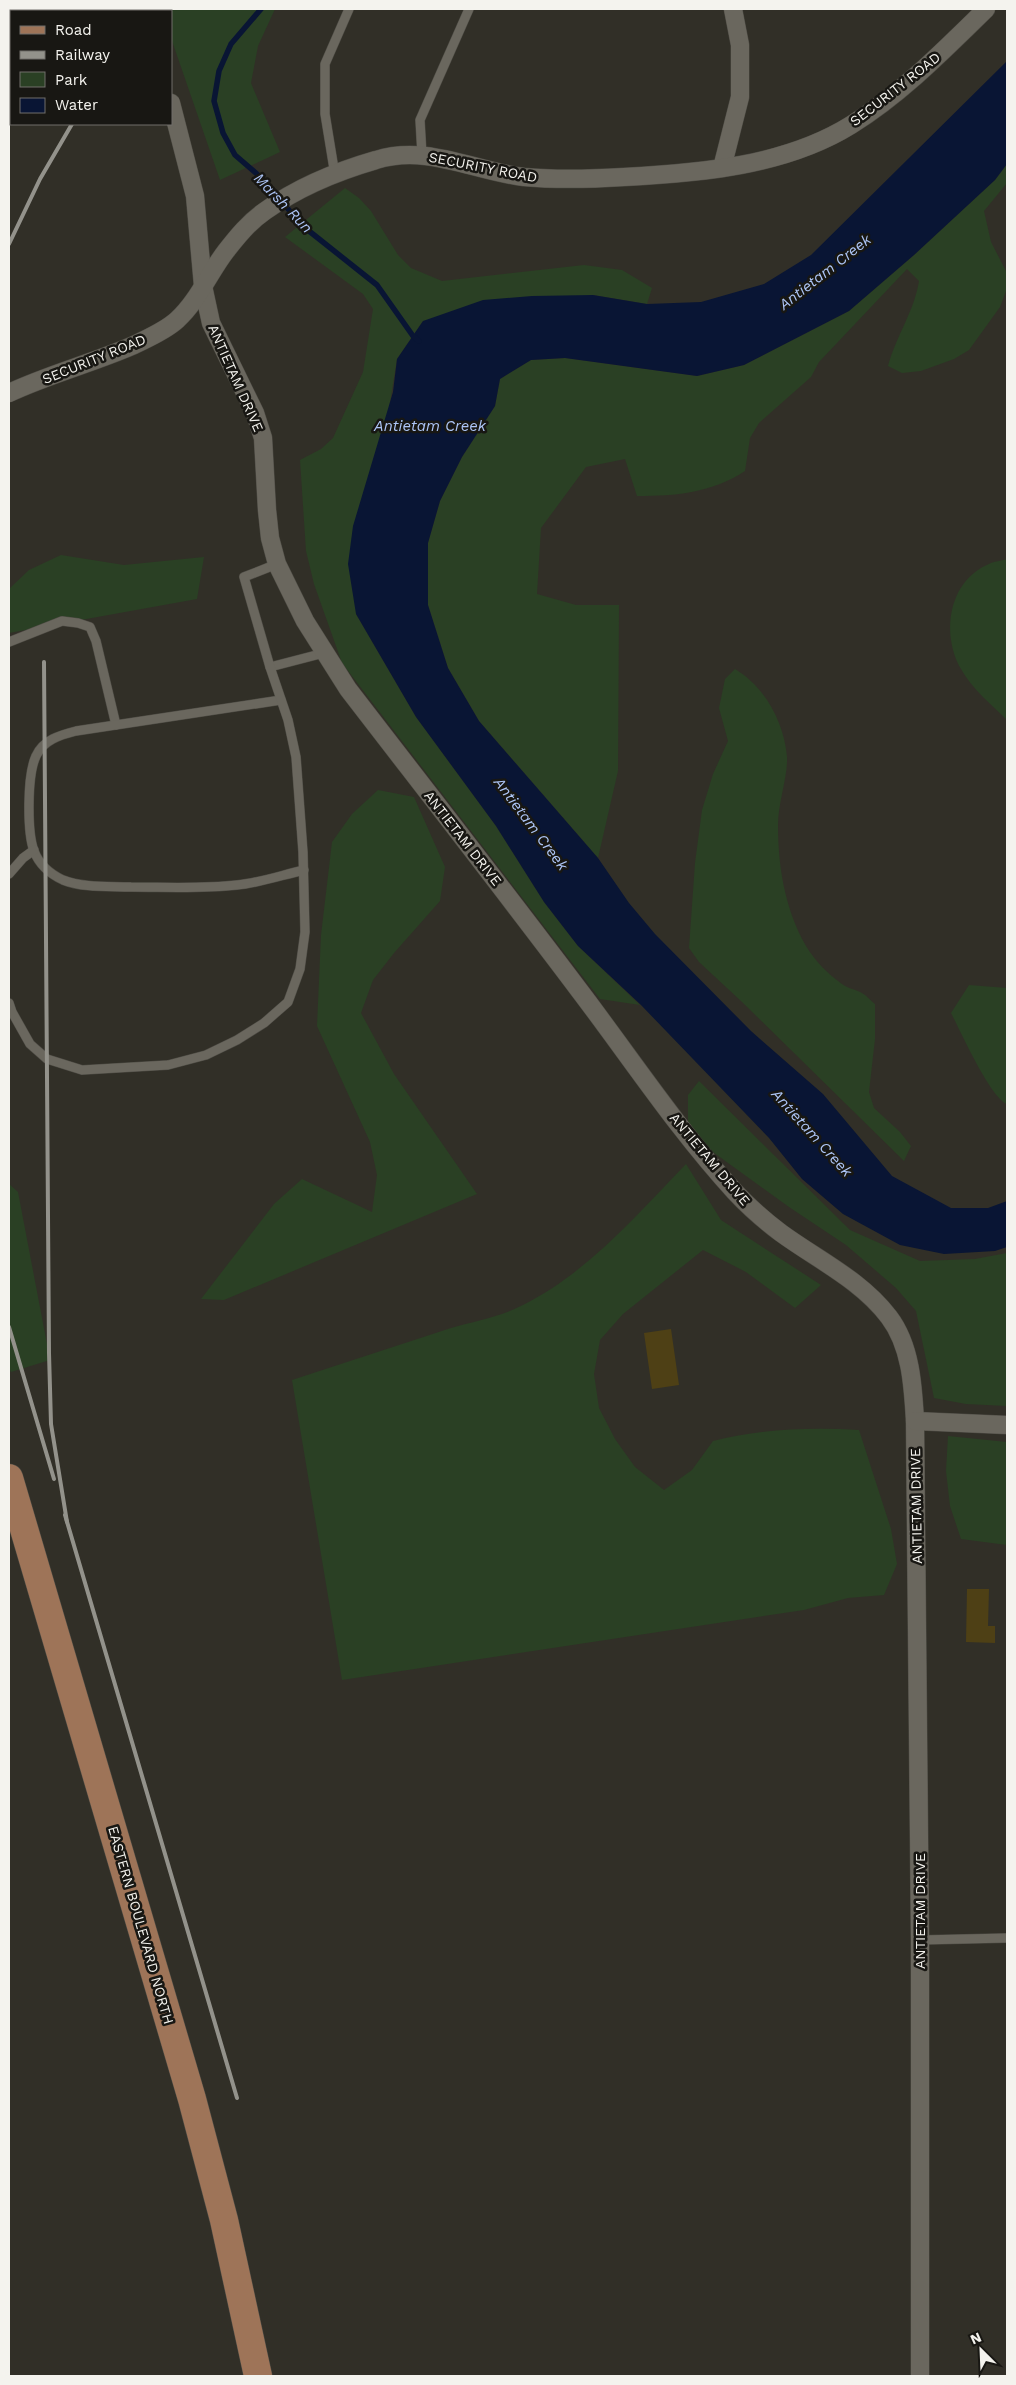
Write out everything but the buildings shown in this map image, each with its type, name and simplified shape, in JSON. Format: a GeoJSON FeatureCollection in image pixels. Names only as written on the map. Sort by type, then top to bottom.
{"type":"FeatureCollection","features":[{"type":"Feature","properties":{"kind":"main road","name":"EASTERN BOULEVARD NORTH"},"geometry":{"type":"LineString","coordinates":[[9,1478],[192,2099],[224,2220],[258,2376]]}},
{"type":"Feature","properties":{"kind":"street"},"geometry":{"type":"LineString","coordinates":[[722,168],[740,97],[740,46],[733,9]]}},
{"type":"Feature","properties":{"kind":"street","name":"SECURITY ROAD"},"geometry":{"type":"LineString","coordinates":[[9,393],[119,351],[152,336],[177,320],[244,229],[265,211],[306,188],[335,175],[379,158],[407,154],[440,157],[482,169],[521,176],[555,179],[662,175],[722,168],[816,143],[850,125],[885,100],[946,48],[986,9]]}},
{"type":"Feature","properties":{"kind":"street","name":"ANTIETAM DRIVE"},"geometry":{"type":"LineString","coordinates":[[172,107],[195,196],[203,286],[210,323],[254,413],[263,438],[270,538],[277,564],[324,653],[348,689],[529,924],[681,1126],[734,1191],[780,1232],[854,1282],[876,1301],[891,1319],[904,1346],[912,1380],[915,1421],[920,1940],[920,2376]]}},
{"type":"Feature","properties":{"kind":"street"},"geometry":{"type":"LineString","coordinates":[[915,1421],[1007,1425]]}},
{"type":"Feature","properties":{"kind":"lane"},"geometry":{"type":"LineString","coordinates":[[335,175],[326,114],[325,64],[349,9]]}},
{"type":"Feature","properties":{"kind":"lane"},"geometry":{"type":"LineString","coordinates":[[422,155],[420,120],[469,9]]}},
{"type":"Feature","properties":{"kind":"lane"},"geometry":{"type":"LineString","coordinates":[[9,1003],[30,1044],[47,1059],[82,1070],[168,1065],[206,1055],[237,1040],[264,1023],[288,1002],[300,969],[305,932],[304,870],[296,757],[244,577],[277,564]]}},
{"type":"Feature","properties":{"kind":"lane"},"geometry":{"type":"LineString","coordinates":[[9,642],[62,621],[90,627],[96,640],[116,725]]}},
{"type":"Feature","properties":{"kind":"lane"},"geometry":{"type":"LineString","coordinates":[[270,667],[324,653]]}},
{"type":"Feature","properties":{"kind":"lane"},"geometry":{"type":"LineString","coordinates":[[281,700],[56,736],[44,745],[36,756],[31,774],[29,798],[34,850],[45,869],[63,880],[96,886],[182,888],[238,885],[304,870]]}},
{"type":"Feature","properties":{"kind":"lane"},"geometry":{"type":"LineString","coordinates":[[9,874],[23,858],[34,850]]}},
{"type":"Feature","properties":{"kind":"lane"},"geometry":{"type":"LineString","coordinates":[[920,1940],[1007,1938]]}},
{"type":"Feature","properties":{"kind":"green space"},"geometry":{"type":"Polygon","coordinates":[[[9,9],[44,9],[10,10],[9,121],[9,9]]]}},
{"type":"Feature","properties":{"kind":"green space"},"geometry":{"type":"Polygon","coordinates":[[[275,9],[258,46],[251,83],[280,152],[220,180],[172,41],[172,10],[170,10],[275,9]]]}},
{"type":"Feature","properties":{"kind":"green space"},"geometry":{"type":"Polygon","coordinates":[[[1007,164],[1007,183],[984,211],[991,242],[1007,273],[1006,291],[1000,307],[969,350],[954,359],[921,371],[902,373],[888,366],[917,292],[919,281],[907,269],[819,362],[811,377],[759,423],[750,438],[745,471],[706,489],[679,494],[637,496],[625,459],[586,467],[541,528],[537,594],[576,605],[619,605],[618,771],[598,858],[479,721],[448,668],[428,605],[428,543],[440,501],[462,457],[495,406],[500,379],[531,360],[565,358],[697,376],[744,365],[849,311],[914,255],[995,180],[1007,164]]]}},
{"type":"Feature","properties":{"kind":"green space"},"geometry":{"type":"Polygon","coordinates":[[[345,188],[359,198],[371,211],[398,255],[411,268],[442,281],[584,265],[622,270],[652,288],[647,304],[593,295],[423,321],[397,359],[356,614],[416,717],[496,826],[544,902],[578,946],[640,1005],[600,999],[342,663],[314,584],[306,551],[300,460],[321,449],[333,438],[363,372],[373,309],[363,294],[285,237],[345,188]]]}},
{"type":"Feature","properties":{"kind":"green space"},"geometry":{"type":"Polygon","coordinates":[[[61,555],[124,565],[204,557],[197,599],[9,633],[9,589],[29,570],[61,555]]]}},
{"type":"Feature","properties":{"kind":"green space"},"geometry":{"type":"Polygon","coordinates":[[[1007,559],[1007,720],[976,690],[961,669],[951,640],[950,625],[957,595],[965,583],[975,572],[989,564],[1007,559]]]}},
{"type":"Feature","properties":{"kind":"green space"},"geometry":{"type":"Polygon","coordinates":[[[735,669],[755,685],[764,696],[777,719],[785,744],[787,764],[778,817],[778,841],[781,872],[788,903],[799,932],[813,957],[842,984],[862,993],[875,1004],[875,1039],[869,1092],[874,1108],[900,1132],[911,1146],[904,1161],[699,962],[689,948],[695,863],[702,810],[713,774],[728,741],[719,708],[725,679],[735,669]]]}},
{"type":"Feature","properties":{"kind":"green space"},"geometry":{"type":"Polygon","coordinates":[[[378,790],[414,797],[445,867],[440,901],[373,980],[361,1013],[394,1074],[477,1194],[224,1300],[201,1299],[274,1204],[302,1179],[372,1212],[377,1175],[370,1142],[317,1026],[321,935],[332,842],[352,814],[378,790]]]}},
{"type":"Feature","properties":{"kind":"green space"},"geometry":{"type":"Polygon","coordinates":[[[969,985],[1007,988],[1007,1104],[992,1090],[984,1077],[951,1013],[969,985]]]}},
{"type":"Feature","properties":{"kind":"green space"},"geometry":{"type":"Polygon","coordinates":[[[699,1081],[850,1230],[920,1261],[975,1259],[1007,1253],[1007,1406],[966,1404],[934,1398],[916,1311],[896,1288],[846,1245],[789,1207],[688,1134],[688,1095],[699,1081]]]}},
{"type":"Feature","properties":{"kind":"green space"},"geometry":{"type":"Polygon","coordinates":[[[686,1164],[721,1220],[821,1285],[795,1308],[746,1272],[703,1250],[623,1314],[600,1340],[594,1374],[599,1408],[615,1439],[635,1467],[664,1490],[692,1470],[713,1441],[767,1431],[859,1430],[891,1529],[897,1564],[884,1595],[848,1598],[804,1610],[342,1680],[292,1380],[451,1328],[496,1316],[523,1305],[569,1277],[590,1260],[630,1223],[686,1164]]]}},
{"type":"Feature","properties":{"kind":"green space"},"geometry":{"type":"Polygon","coordinates":[[[9,1184],[18,1192],[50,1360],[11,1372],[9,1368],[9,1184]]]}},
{"type":"Feature","properties":{"kind":"green space"},"geometry":{"type":"Polygon","coordinates":[[[948,1436],[1007,1442],[1007,1545],[961,1539],[950,1506],[946,1471],[948,1436]]]}},
{"type":"Feature","properties":{"kind":"water","name":"Antietam Creek"},"geometry":{"type":"Polygon","coordinates":[[[1007,61],[1007,164],[995,180],[914,255],[849,311],[744,365],[697,376],[565,358],[531,360],[500,379],[495,406],[462,457],[440,501],[428,543],[428,605],[448,668],[479,721],[598,858],[629,903],[655,934],[751,1031],[823,1094],[892,1176],[951,1208],[988,1208],[1007,1201],[1007,1247],[995,1251],[944,1254],[900,1245],[843,1214],[802,1179],[769,1138],[641,1005],[578,946],[544,902],[496,826],[416,717],[356,614],[348,564],[353,526],[393,392],[397,359],[423,321],[483,300],[532,296],[593,295],[647,304],[701,302],[764,284],[811,255],[1007,61]]]}},
{"type":"Feature","properties":{"kind":"waterway","name":"Marsh Run"},"geometry":{"type":"LineString","coordinates":[[261,9],[231,44],[219,71],[214,101],[223,133],[235,155],[257,174],[304,227],[377,285],[413,336],[419,341]]}},
{"type":"Feature","properties":{"kind":"railway"},"geometry":{"type":"LineString","coordinates":[[9,244],[40,179],[71,125]]}},
{"type":"Feature","properties":{"kind":"railway"},"geometry":{"type":"LineString","coordinates":[[44,662],[49,1353],[51,1424],[67,1522]]}},
{"type":"Feature","properties":{"kind":"railway"},"geometry":{"type":"LineString","coordinates":[[9,1327],[54,1479]]}},
{"type":"Feature","properties":{"kind":"railway"},"geometry":{"type":"LineString","coordinates":[[65,1515],[237,2098]]}}]}
